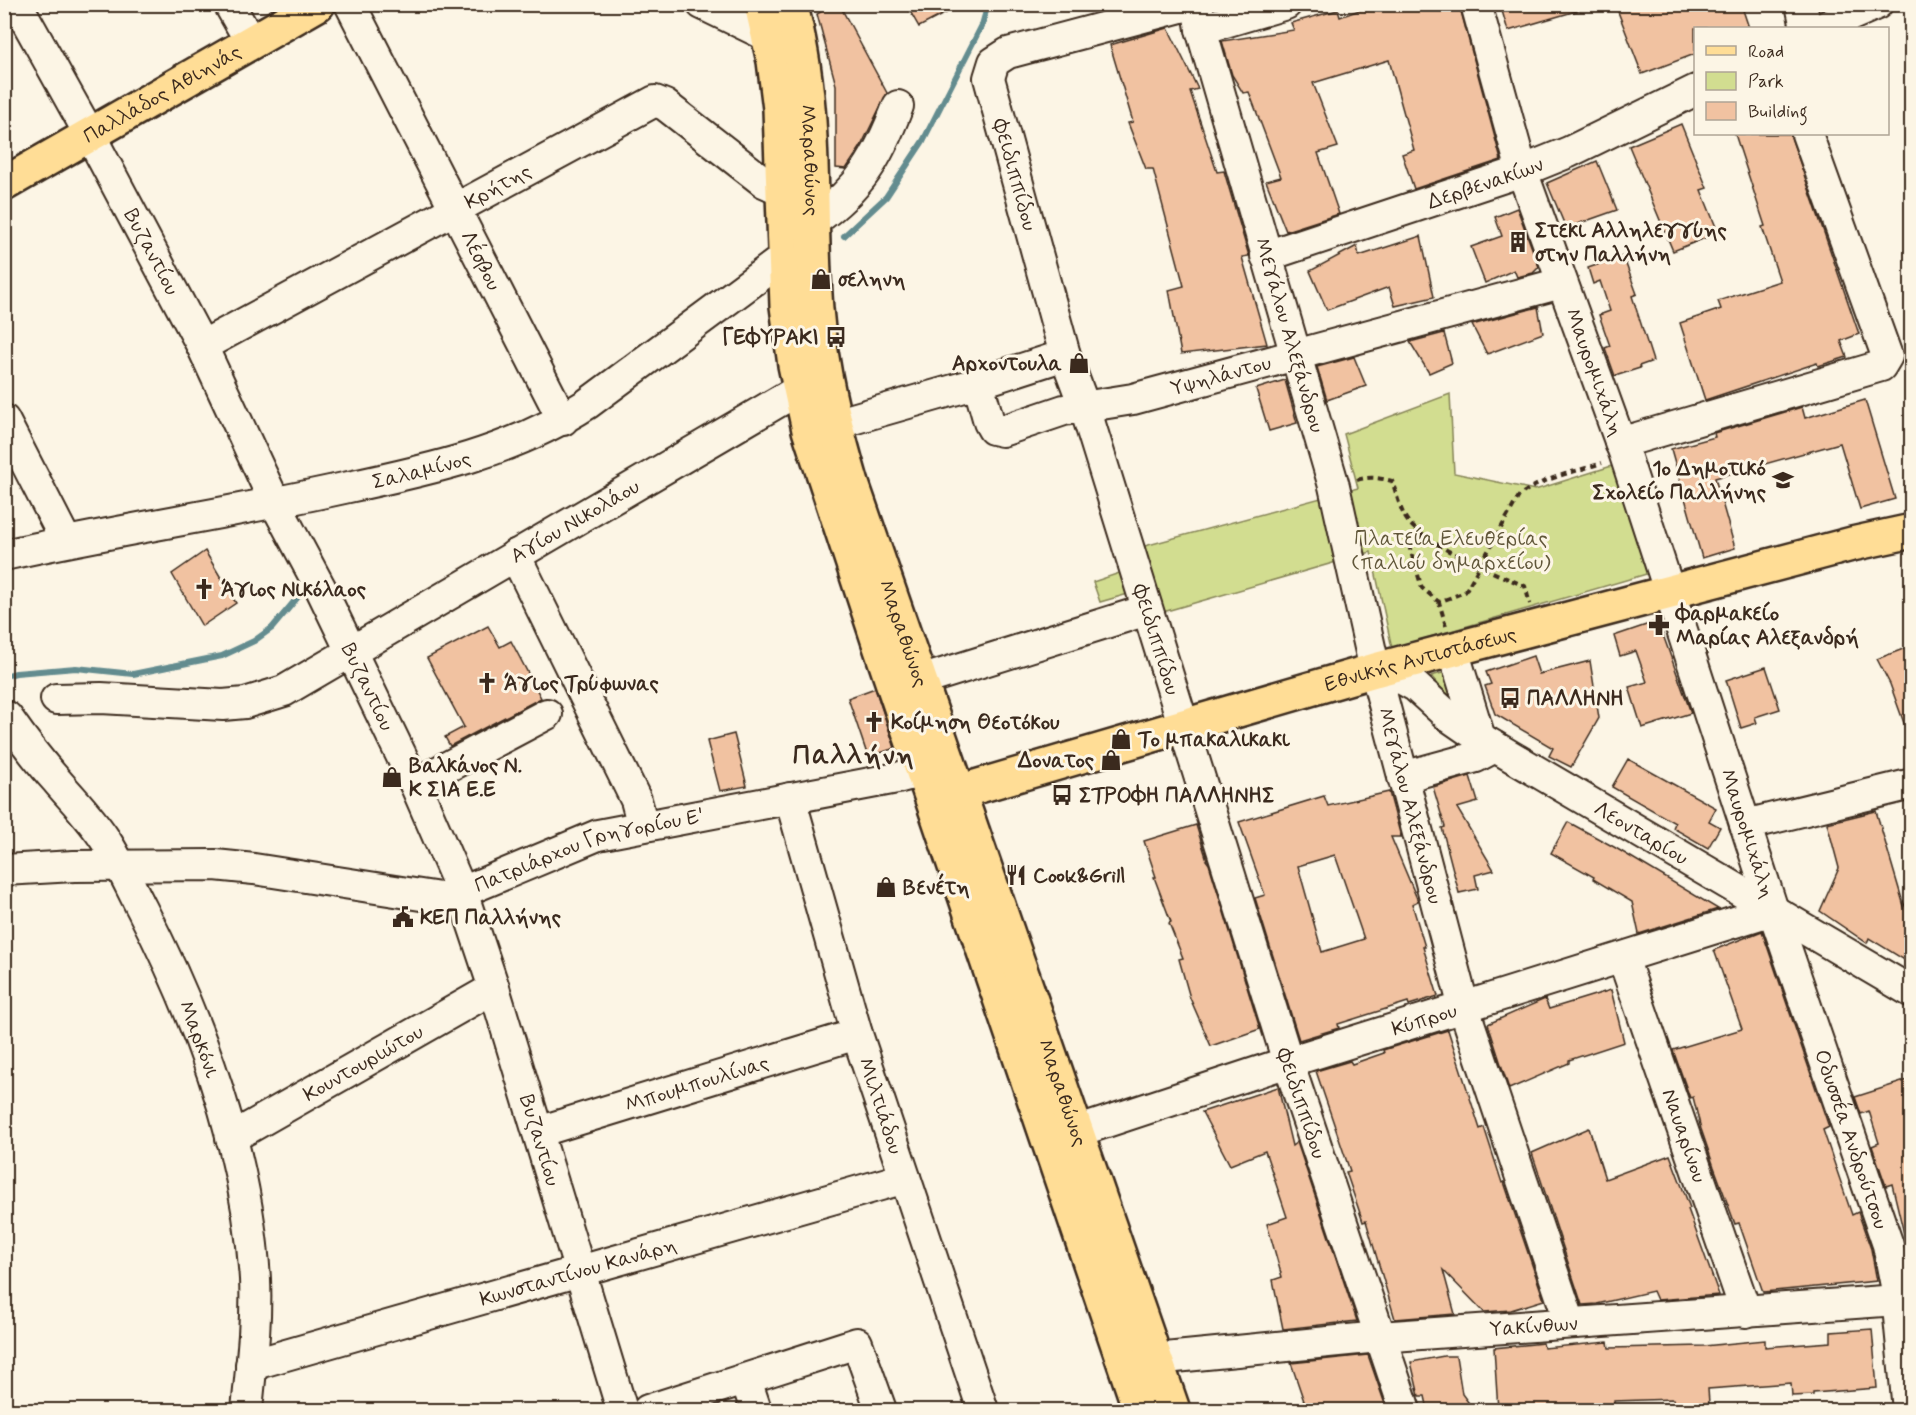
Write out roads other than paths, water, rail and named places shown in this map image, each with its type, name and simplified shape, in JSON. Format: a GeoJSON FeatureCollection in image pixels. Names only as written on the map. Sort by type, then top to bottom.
{"type":"FeatureCollection","features":[{"type":"Feature","properties":{"kind":"main road","name":"Παλλάδος Αθιηνάς"},"geometry":{"type":"LineString","coordinates":[[4,184],[318,4]]}},
{"type":"Feature","properties":{"kind":"main road","name":"Μαραθώνος"},"geometry":{"type":"LineString","coordinates":[[761,4],[770,37],[780,109],[787,306],[800,389],[816,456],[1076,1132],[1173,1410]]}},
{"type":"Feature","properties":{"kind":"main road","name":"Μαραθώνος"},"geometry":{"type":"LineString","coordinates":[[790,4],[802,50],[808,92],[816,308],[824,377],[835,424],[852,484],[920,681],[941,782],[1140,1410]]}},
{"type":"Feature","properties":{"kind":"main road","name":"Εθνικής Αντιστάσεως"},"geometry":{"type":"LineString","coordinates":[[941,782],[1184,725],[1375,670],[1852,544],[1911,531]]}},
{"type":"Feature","properties":{"kind":"street","name":"Βυζαντίου"},"geometry":{"type":"LineString","coordinates":[[17,4],[90,135],[202,346],[276,503],[320,587],[415,784],[462,892],[494,988],[622,1410]]}},
{"type":"Feature","properties":{"kind":"street"},"geometry":{"type":"LineString","coordinates":[[229,4],[251,43]]}},
{"type":"Feature","properties":{"kind":"street","name":"Λέσβου"},"geometry":{"type":"LineString","coordinates":[[350,4],[562,420]]}},
{"type":"Feature","properties":{"kind":"street"},"geometry":{"type":"LineString","coordinates":[[702,4],[770,37]]}},
{"type":"Feature","properties":{"kind":"street","name":"Φειδιππίδου"},"geometry":{"type":"LineString","coordinates":[[1286,4],[1197,12],[1008,53],[994,62],[989,78],[1065,355],[1084,408],[1184,725],[1288,1062],[1404,1410]]}},
{"type":"Feature","properties":{"kind":"street","name":"Μαυρομιχάλη"},"geometry":{"type":"LineString","coordinates":[[1476,4],[1522,171],[1622,449],[1773,910]]}},
{"type":"Feature","properties":{"kind":"street"},"geometry":{"type":"LineString","coordinates":[[1801,4],[1806,27]]}},
{"type":"Feature","properties":{"kind":"street"},"geometry":{"type":"LineString","coordinates":[[1824,27],[1877,4]]}},
{"type":"Feature","properties":{"kind":"street","name":"Μεγάλου Αλεξάνδρου"},"geometry":{"type":"LineString","coordinates":[[1197,12],[1334,486],[1375,670],[1464,1008],[1570,1323]]}},
{"type":"Feature","properties":{"kind":"street","name":"Δερβενακίων"},"geometry":{"type":"LineString","coordinates":[[1266,256],[1522,171],[1569,152],[1694,90]]}},
{"type":"Feature","properties":{"kind":"street","name":"Κρήτης"},"geometry":{"type":"LineString","coordinates":[[202,346],[655,101],[665,105],[764,182],[784,190]]}},
{"type":"Feature","properties":{"kind":"street"},"geometry":{"type":"LineString","coordinates":[[814,221],[845,196],[867,172],[883,144],[898,106]]}},
{"type":"Feature","properties":{"kind":"street"},"geometry":{"type":"LineString","coordinates":[[1622,449],[1881,366],[1887,356],[1807,135]]}},
{"type":"Feature","properties":{"kind":"street","name":"Σαλαμίνος"},"geometry":{"type":"LineString","coordinates":[[4,555],[66,541],[276,503],[436,468],[489,451],[562,420],[587,404],[784,258]]}},
{"type":"Feature","properties":{"kind":"street","name":"Υψηλάντου"},"geometry":{"type":"LineString","coordinates":[[978,383],[989,422],[993,429],[1002,430],[1064,410],[1133,399],[1561,283]]}},
{"type":"Feature","properties":{"kind":"street"},"geometry":{"type":"LineString","coordinates":[[835,424],[978,383],[1065,355]]}},
{"type":"Feature","properties":{"kind":"street","name":"Αγίου Νικολάου"},"geometry":{"type":"LineString","coordinates":[[56,699],[101,698],[211,705],[245,703],[284,691],[800,389]]}},
{"type":"Feature","properties":{"kind":"street"},"geometry":{"type":"LineString","coordinates":[[4,420],[66,541]]}},
{"type":"Feature","properties":{"kind":"street"},"geometry":{"type":"LineString","coordinates":[[515,555],[636,800],[643,826]]}},
{"type":"Feature","properties":{"kind":"street"},"geometry":{"type":"LineString","coordinates":[[920,681],[1147,610]]}},
{"type":"Feature","properties":{"kind":"street"},"geometry":{"type":"LineString","coordinates":[[1403,777],[1476,757],[1488,742],[1453,650]]}},
{"type":"Feature","properties":{"kind":"street","name":"Λεονταρίου"},"geometry":{"type":"LineString","coordinates":[[1375,670],[1393,674],[1415,686],[1448,716],[1488,742],[1773,910]]}},
{"type":"Feature","properties":{"kind":"street"},"geometry":{"type":"LineString","coordinates":[[415,784],[547,714]]}},
{"type":"Feature","properties":{"kind":"street","name":"Μαρκόνι"},"geometry":{"type":"LineString","coordinates":[[7,717],[43,766],[94,825],[120,865],[166,957],[206,1054],[231,1138],[246,1214],[253,1265],[255,1301],[247,1410]]}},
{"type":"Feature","properties":{"kind":"street","name":"Πατριάρχου Γρηγορίου Ε'"},"geometry":{"type":"LineString","coordinates":[[4,870],[120,865],[233,866],[440,898],[462,892],[588,839],[643,826],[790,798],[941,782]]}},
{"type":"Feature","properties":{"kind":"street"},"geometry":{"type":"LineString","coordinates":[[1745,825],[1911,784]]}},
{"type":"Feature","properties":{"kind":"street","name":"Μιλτιάδου"},"geometry":{"type":"LineString","coordinates":[[790,798],[857,1034],[983,1410]]}},
{"type":"Feature","properties":{"kind":"street","name":"Κύπρου"},"geometry":{"type":"LineString","coordinates":[[1076,1132],[1288,1062],[1773,910]]}},
{"type":"Feature","properties":{"kind":"street","name":"Οδυσσέα Ανδρούτσου"},"geometry":{"type":"LineString","coordinates":[[1773,910],[1793,936],[1905,1299],[1908,1410]]}},
{"type":"Feature","properties":{"kind":"street"},"geometry":{"type":"LineString","coordinates":[[1793,936],[1911,992]]}},
{"type":"Feature","properties":{"kind":"street","name":"Ναυαρίνου"},"geometry":{"type":"LineString","coordinates":[[1623,958],[1746,1312]]}},
{"type":"Feature","properties":{"kind":"street","name":"Κουντουριώτου"},"geometry":{"type":"LineString","coordinates":[[231,1138],[494,988]]}},
{"type":"Feature","properties":{"kind":"street","name":"Μπουμπουλίνας"},"geometry":{"type":"LineString","coordinates":[[538,1132],[857,1034]]}},
{"type":"Feature","properties":{"kind":"street","name":"Κωνσταντίνου Κανάρη"},"geometry":{"type":"LineString","coordinates":[[251,1365],[905,1178]]}},
{"type":"Feature","properties":{"kind":"street","name":"Υακίνθων"},"geometry":{"type":"LineString","coordinates":[[1155,1359],[1379,1337],[1905,1299]]}},
{"type":"Feature","properties":{"kind":"street"},"geometry":{"type":"LineString","coordinates":[[648,1410],[857,1343],[881,1410]]}},
{"type":"Feature","properties":{"kind":"street"},"geometry":{"type":"LineString","coordinates":[[746,1380],[756,1410]]}},
{"type":"Feature","properties":{"kind":"waterway"},"geometry":{"type":"LineString","coordinates":[[844,236],[886,197],[923,141],[982,25],[988,4]]}},
{"type":"Feature","properties":{"kind":"waterway"},"geometry":{"type":"LineString","coordinates":[[4,676],[76,668],[133,674],[222,656],[254,641],[272,628],[303,591]]}},
{"type":"Feature","properties":{"kind":"place","name":"Στεκι Αλληλεγγύης στην Παλλήνη"},"geometry":{"type":"Point","coordinates":[1518,242]}},
{"type":"Feature","properties":{"kind":"place","name":"σεληνη"},"geometry":{"type":"Point","coordinates":[821,279]}},
{"type":"Feature","properties":{"kind":"place","name":"ΓΕΦΥΡΑΚΙ"},"geometry":{"type":"Point","coordinates":[836,337]}},
{"type":"Feature","properties":{"kind":"place","name":"Αρχοντουλα"},"geometry":{"type":"Point","coordinates":[1079,363]}},
{"type":"Feature","properties":{"kind":"place","name":"1ο Δημοτικό Σχολείο Παλλήνης"},"geometry":{"type":"Point","coordinates":[1783,480]}},
{"type":"Feature","properties":{"kind":"place","name":"Άγιος Νικόλαος"},"geometry":{"type":"Point","coordinates":[204,589]}},
{"type":"Feature","properties":{"kind":"place","name":"Φαρμακείο Μαρίας Αλεξανδρή"},"geometry":{"type":"Point","coordinates":[1659,625]}},
{"type":"Feature","properties":{"kind":"place","name":"Άγιος Τρύφωνας"},"geometry":{"type":"Point","coordinates":[487,683]}},
{"type":"Feature","properties":{"kind":"place","name":"ΠΑΛΛΗΝΗ"},"geometry":{"type":"Point","coordinates":[1510,698]}},
{"type":"Feature","properties":{"kind":"place","name":"Κοίμηση Θεοτόκου"},"geometry":{"type":"Point","coordinates":[874,722]}},
{"type":"Feature","properties":{"kind":"place","name":"Το μπακαλικακι"},"geometry":{"type":"Point","coordinates":[1121,739]}},
{"type":"Feature","properties":{"kind":"place","name":"Δονατος"},"geometry":{"type":"Point","coordinates":[1111,760]}},
{"type":"Feature","properties":{"kind":"place","name":"Βαλκάνος Ν. Κ ΣΙΑ Ε.Ε"},"geometry":{"type":"Point","coordinates":[392,777]}},
{"type":"Feature","properties":{"kind":"place","name":"ΣΤΡΟΦΗ ΠΑΛΛΗΝΗΣ"},"geometry":{"type":"Point","coordinates":[1062,795]}},
{"type":"Feature","properties":{"kind":"place","name":"Cook&Grill"},"geometry":{"type":"Point","coordinates":[1016,875]}},
{"type":"Feature","properties":{"kind":"place","name":"Βενέτη"},"geometry":{"type":"Point","coordinates":[886,887]}},
{"type":"Feature","properties":{"kind":"place","name":"ΚΕΠ Παλλήνης"},"geometry":{"type":"Point","coordinates":[403,917]}},
{"type":"Feature","properties":{"kind":"district","name":"Παλλήνη"},"geometry":{"type":"Point","coordinates":[854,755]}},
{"type":"Feature","properties":{"kind":"park label","name":"Πλατεία Ελευθερίας (παλιού δημαρχείου)"},"geometry":{"type":"Point","coordinates":[1451,550]}}]}
